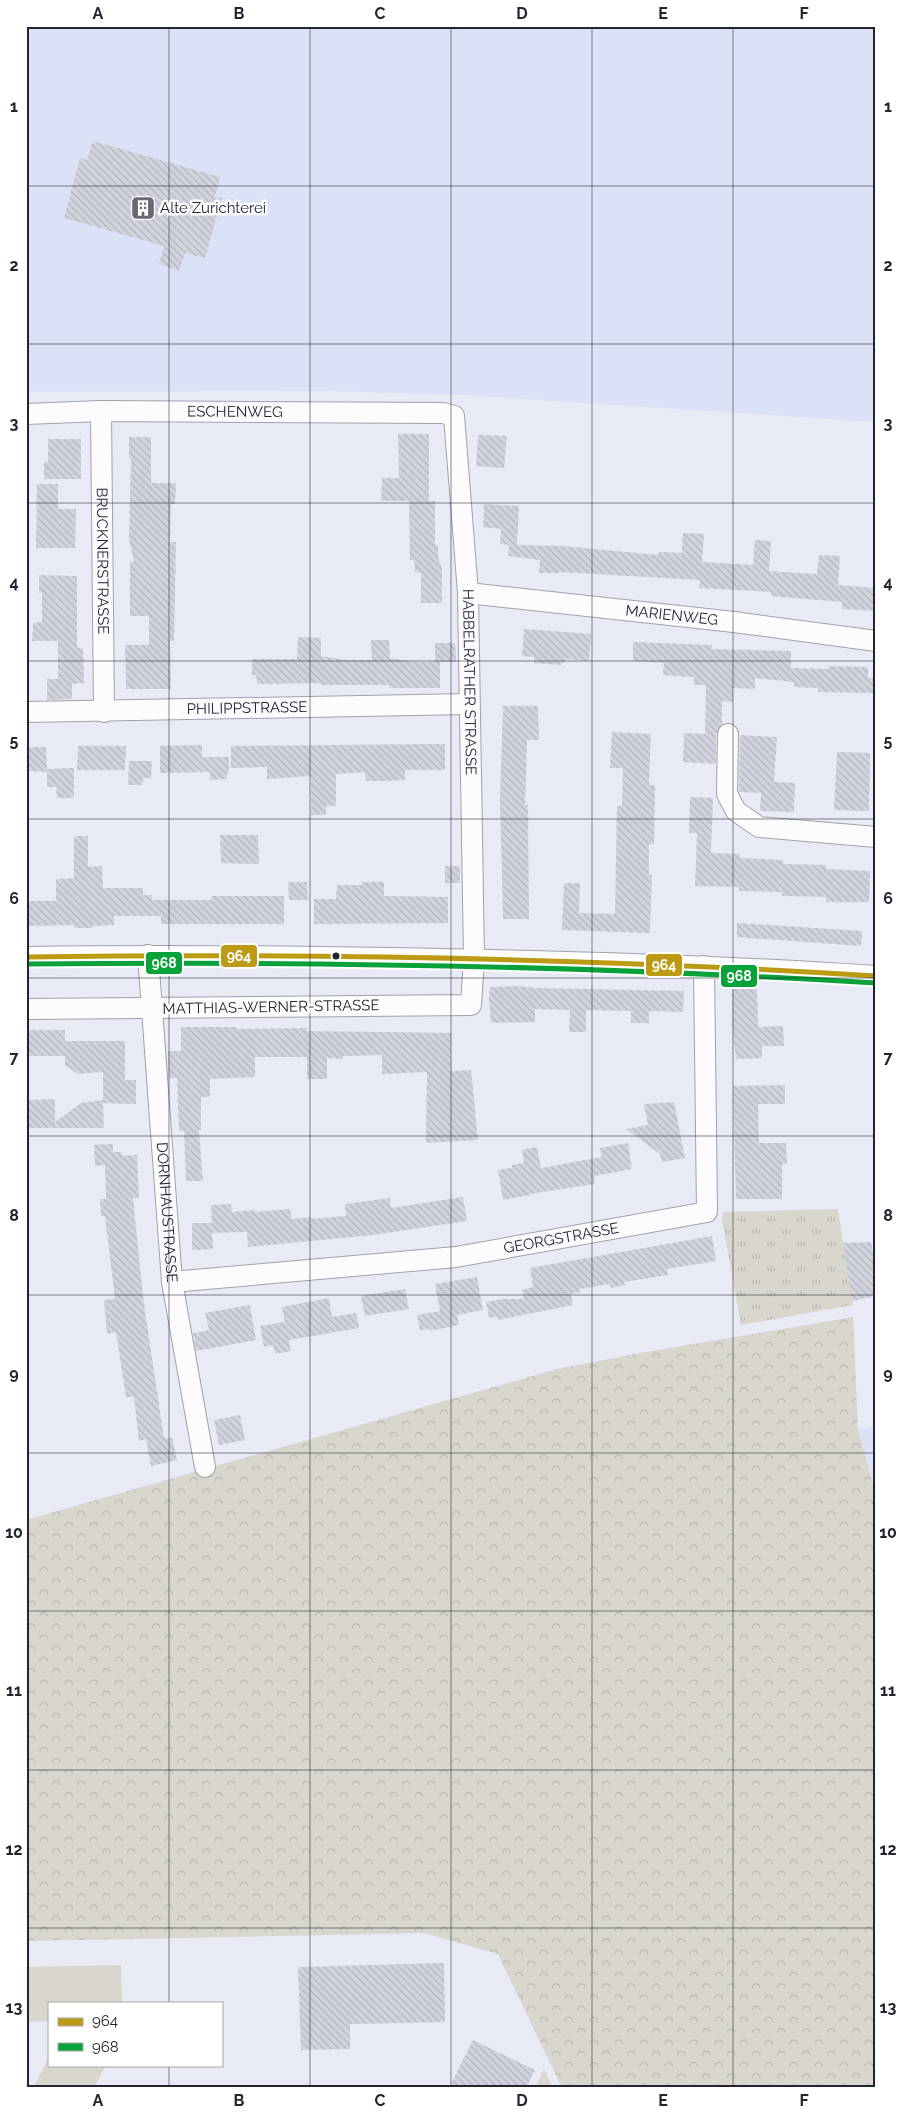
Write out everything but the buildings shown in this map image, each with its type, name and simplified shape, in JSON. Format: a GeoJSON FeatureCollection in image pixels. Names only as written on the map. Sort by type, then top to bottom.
{"type":"FeatureCollection","features":[{"type":"Feature","properties":{"kind":"street","name":"ESCHENWEG"},"geometry":{"type":"LineString","coordinates":[[26,414],[101,411],[443,413]]}},
{"type":"Feature","properties":{"kind":"street","name":"BRUCKNERSTRASSE"},"geometry":{"type":"LineString","coordinates":[[101,411],[104,712]]}},
{"type":"Feature","properties":{"kind":"street","name":"HABBELRATHER STRASSE"},"geometry":{"type":"LineString","coordinates":[[443,413],[454,416],[468,593],[474,959]]}},
{"type":"Feature","properties":{"kind":"street","name":"MARIENWEG"},"geometry":{"type":"LineString","coordinates":[[468,593],[734,622],[876,642]]}},
{"type":"Feature","properties":{"kind":"street","name":"PHILIPPSTRASSE"},"geometry":{"type":"LineString","coordinates":[[26,712],[469,704]]}},
{"type":"Feature","properties":{"kind":"street"},"geometry":{"type":"LineString","coordinates":[[728,734],[727,794],[736,811],[760,827],[876,837]]}},
{"type":"Feature","properties":{"kind":"street"},"geometry":{"type":"LineString","coordinates":[[26,957],[148,955],[474,959],[704,966],[876,976]]}},
{"type":"Feature","properties":{"kind":"street","name":"DORNHAUSTRASSE"},"geometry":{"type":"LineString","coordinates":[[148,955],[172,1282],[205,1467]]}},
{"type":"Feature","properties":{"kind":"street","name":"MATTHIAS-WERNER-STRASSE"},"geometry":{"type":"LineString","coordinates":[[26,1009],[470,1005],[474,959]]}},
{"type":"Feature","properties":{"kind":"street","name":"GEORGSTRASSE"},"geometry":{"type":"LineString","coordinates":[[172,1282],[456,1257],[707,1212],[704,966]]}},
{"type":"Feature","properties":{"kind":"shaded area"},"geometry":{"type":"Polygon","coordinates":[[[26,26],[876,26],[876,422],[463,395],[323,391],[26,392],[26,26]]]}},
{"type":"Feature","properties":{"kind":"shaded area"},"geometry":{"type":"Polygon","coordinates":[[[876,1426],[876,1496],[858,1429],[876,1426]]]}},
{"type":"Feature","properties":{"kind":"green space"},"geometry":{"type":"Polygon","coordinates":[[[838,1209],[853,1305],[741,1325],[722,1220],[723,1212],[838,1209]]]}},
{"type":"Feature","properties":{"kind":"green space"},"geometry":{"type":"Polygon","coordinates":[[[853,1317],[858,1429],[876,1496],[876,2088],[562,2088],[498,1954],[424,1933],[26,1941],[26,1520],[557,1369],[853,1317]]]}},
{"type":"Feature","properties":{"kind":"green space"},"geometry":{"type":"Polygon","coordinates":[[[121,1965],[122,2002],[48,2002],[48,2021],[26,2022],[26,1967],[121,1965]]]}},
{"type":"Feature","properties":{"kind":"green space"},"geometry":{"type":"Polygon","coordinates":[[[48,2059],[48,2066],[105,2066],[94,2088],[33,2088],[48,2059]]]}},
{"type":"Feature","properties":{"kind":"green space"},"geometry":{"type":"Polygon","coordinates":[[[544,2069],[553,2088],[535,2088],[544,2069]]]}},
{"type":"Feature","properties":{"kind":"transit line","name":"964"},"geometry":{"type":"LineString","coordinates":[[26,957],[451,958],[664,965],[876,976]]}},
{"type":"Feature","properties":{"kind":"transit line","name":"968"},"geometry":{"type":"LineString","coordinates":[[26,964],[238,963],[451,966],[664,972],[876,983]]}},
{"type":"Feature","properties":{"kind":"place","name":"Alte Zurichterei"},"geometry":{"type":"Point","coordinates":[143,208]}}]}
